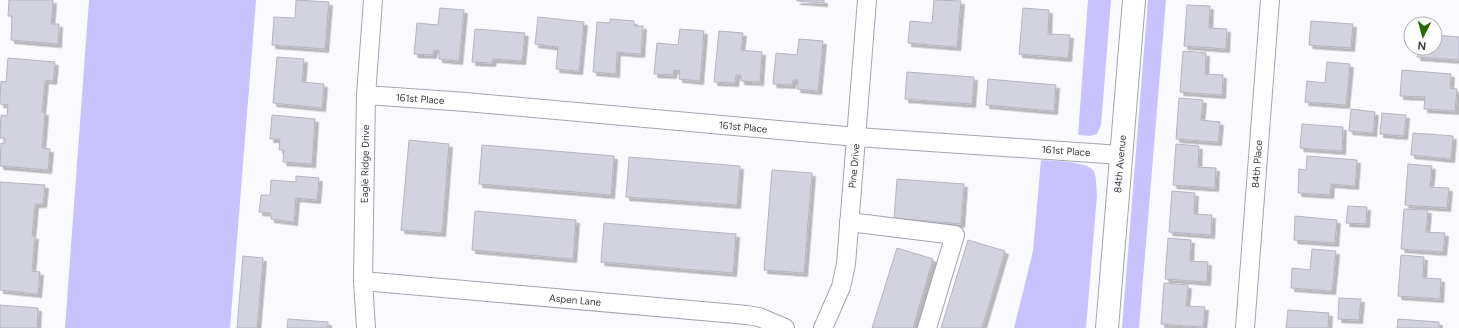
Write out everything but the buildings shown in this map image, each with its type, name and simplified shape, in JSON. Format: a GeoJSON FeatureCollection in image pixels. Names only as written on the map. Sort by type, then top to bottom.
{"type":"FeatureCollection","features":[{"type":"Feature","properties":{"kind":"street","name":"Eagle Ridge Drive"},"geometry":{"type":"LineString","coordinates":[[366,328],[363,281],[366,95],[373,0]]}},
{"type":"Feature","properties":{"kind":"street","name":"Pine Drive"},"geometry":{"type":"LineString","coordinates":[[823,328],[842,288],[846,264],[867,0]]}},
{"type":"Feature","properties":{"kind":"street","name":"84th Avenue"},"geometry":{"type":"LineString","coordinates":[[1107,328],[1134,0]]}},
{"type":"Feature","properties":{"kind":"street","name":"84th Place"},"geometry":{"type":"LineString","coordinates":[[1245,328],[1270,0]]}},
{"type":"Feature","properties":{"kind":"street","name":"161st Place"},"geometry":{"type":"LineString","coordinates":[[366,95],[466,102],[857,137],[1121,155]]}},
{"type":"Feature","properties":{"kind":"street"},"geometry":{"type":"LineString","coordinates":[[849,222],[955,234],[927,328]]}},
{"type":"Feature","properties":{"kind":"street","name":"Aspen Lane"},"geometry":{"type":"LineString","coordinates":[[363,281],[747,315],[759,317],[785,328]]}},
{"type":"Feature","properties":{"kind":"shaded area"},"geometry":{"type":"Polygon","coordinates":[[[89,0],[256,0],[230,328],[65,328],[89,0]]]}},
{"type":"Feature","properties":{"kind":"shaded area"},"geometry":{"type":"Polygon","coordinates":[[[1088,0],[1111,0],[1101,125],[1097,134],[1090,136],[1078,135],[1088,0]]]}},
{"type":"Feature","properties":{"kind":"shaded area"},"geometry":{"type":"Polygon","coordinates":[[[1148,0],[1166,0],[1139,328],[1122,328],[1148,0]]]}},
{"type":"Feature","properties":{"kind":"shaded area"},"geometry":{"type":"Polygon","coordinates":[[[1041,160],[1076,163],[1089,167],[1093,170],[1095,175],[1097,195],[1086,328],[1014,328],[1033,251],[1041,160]]]}}]}
